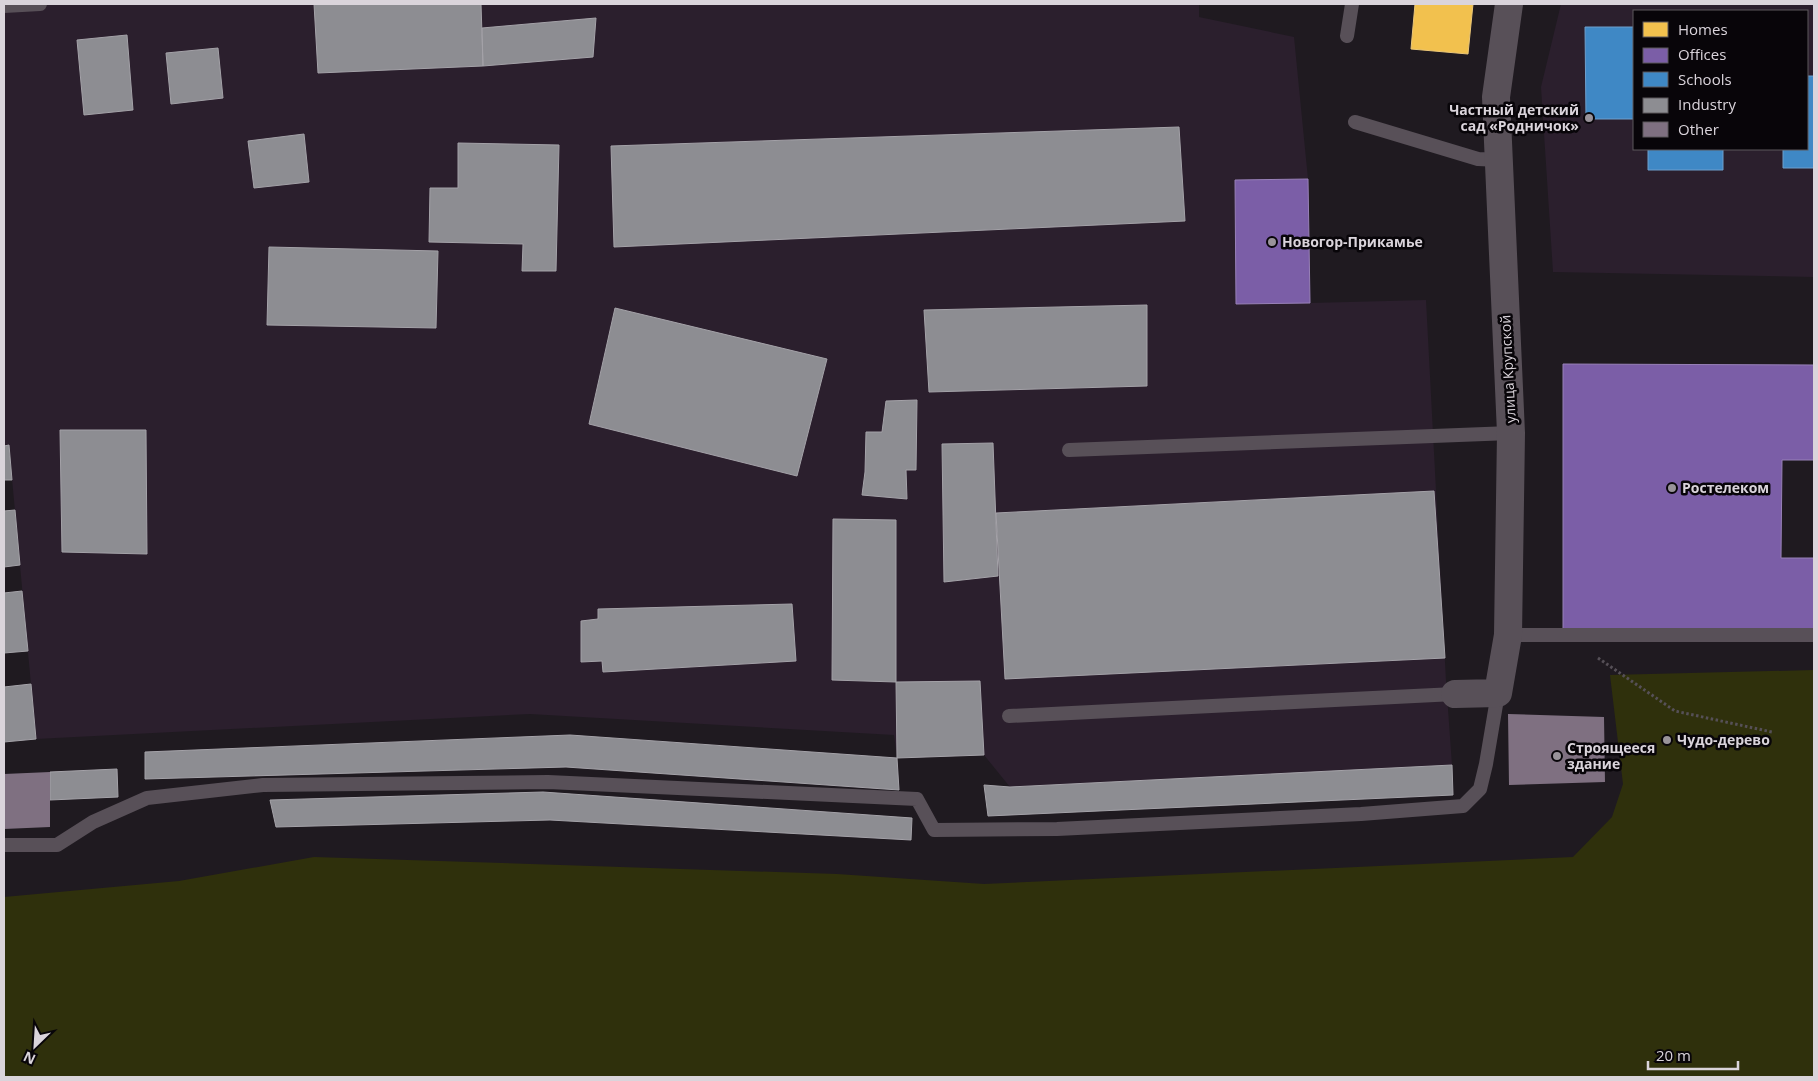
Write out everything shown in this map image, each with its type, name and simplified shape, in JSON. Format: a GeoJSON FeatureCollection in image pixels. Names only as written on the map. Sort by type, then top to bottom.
{"type":"FeatureCollection","features":[{"type":"Feature","properties":{"kind":"street","name":"улица Крупской"},"geometry":{"type":"LineString","coordinates":[[1498,693],[1508,635],[1511,433],[1496,97],[1509,4]]}},
{"type":"Feature","properties":{"kind":"street"},"geometry":{"type":"LineString","coordinates":[[1455,694],[1498,693]]}},
{"type":"Feature","properties":{"kind":"lane"},"geometry":{"type":"LineString","coordinates":[[4,6],[40,4]]}},
{"type":"Feature","properties":{"kind":"lane"},"geometry":{"type":"LineString","coordinates":[[1347,36],[1352,4]]}},
{"type":"Feature","properties":{"kind":"lane"},"geometry":{"type":"LineString","coordinates":[[1355,122],[1478,159],[1499,160]]}},
{"type":"Feature","properties":{"kind":"lane"},"geometry":{"type":"LineString","coordinates":[[1069,450],[1511,433]]}},
{"type":"Feature","properties":{"kind":"lane"},"geometry":{"type":"LineString","coordinates":[[1508,635],[1814,635]]}},
{"type":"Feature","properties":{"kind":"lane"},"geometry":{"type":"LineString","coordinates":[[4,845],[57,844],[93,822],[147,798],[263,785],[548,782],[917,799],[934,830],[1057,829],[1361,814],[1463,806],[1480,789],[1498,693]]}},
{"type":"Feature","properties":{"kind":"lane"},"geometry":{"type":"LineString","coordinates":[[1009,716],[1455,694]]}},
{"type":"Feature","properties":{"kind":"path"},"geometry":{"type":"LineString","coordinates":[[1564,635],[1675,711],[1772,732]]}},
{"type":"Feature","properties":{"kind":"shaded area"},"geometry":{"type":"Polygon","coordinates":[[[4,4],[1199,4],[1199,17],[1294,37],[1308,179],[1310,303],[1426,300],[1452,765],[1010,787],[984,755],[897,758],[894,735],[530,714],[36,739],[9,446],[4,446],[4,4]]]}},
{"type":"Feature","properties":{"kind":"shaded area","name":"Частный детский сад «Родничок»"},"geometry":{"type":"Polygon","coordinates":[[[1561,4],[1814,4],[1814,277],[1553,272],[1541,87],[1561,4]]]}},
{"type":"Feature","properties":{"kind":"shaded area"},"geometry":{"type":"Polygon","coordinates":[[[1814,670],[1814,1077],[4,1077],[4,897],[179,881],[314,857],[837,874],[984,884],[1573,857],[1612,817],[1623,784],[1610,675],[1814,670]]]}},
{"type":"Feature","properties":{"kind":"building: Homes"},"geometry":{"type":"Polygon","coordinates":[[[1415,4],[1473,4],[1468,54],[1411,49],[1415,4]]]}},
{"type":"Feature","properties":{"kind":"building: Offices","name":"Новогор-Прикамье"},"geometry":{"type":"Polygon","coordinates":[[[1308,179],[1310,303],[1236,304],[1235,180],[1308,179]]]}},
{"type":"Feature","properties":{"kind":"building: Offices","name":"Ростелеком"},"geometry":{"type":"Polygon","coordinates":[[[1563,364],[1814,365],[1814,460],[1782,460],[1781,558],[1814,558],[1814,630],[1563,629],[1563,364]]]}},
{"type":"Feature","properties":{"kind":"building: Schools"},"geometry":{"type":"Polygon","coordinates":[[[1585,27],[1633,27],[1633,119],[1586,119],[1585,27]]]}},
{"type":"Feature","properties":{"kind":"building: Schools"},"geometry":{"type":"Polygon","coordinates":[[[1808,76],[1814,76],[1814,168],[1783,168],[1783,150],[1808,150],[1808,76]]]}},
{"type":"Feature","properties":{"kind":"building: Schools"},"geometry":{"type":"Polygon","coordinates":[[[1648,150],[1723,150],[1723,170],[1648,170],[1648,150]]]}},
{"type":"Feature","properties":{"kind":"building: Industry"},"geometry":{"type":"Polygon","coordinates":[[[314,4],[481,4],[483,66],[318,73],[314,4]]]}},
{"type":"Feature","properties":{"kind":"building: Industry"},"geometry":{"type":"Polygon","coordinates":[[[596,18],[593,57],[483,66],[482,28],[596,18]]]}},
{"type":"Feature","properties":{"kind":"building: Industry"},"geometry":{"type":"Polygon","coordinates":[[[127,35],[133,110],[84,115],[77,40],[127,35]]]}},
{"type":"Feature","properties":{"kind":"building: Industry"},"geometry":{"type":"Polygon","coordinates":[[[218,48],[223,98],[171,104],[166,53],[218,48]]]}},
{"type":"Feature","properties":{"kind":"building: Industry"},"geometry":{"type":"Polygon","coordinates":[[[1179,127],[1185,221],[614,247],[611,146],[1179,127]]]}},
{"type":"Feature","properties":{"kind":"building: Industry"},"geometry":{"type":"Polygon","coordinates":[[[304,134],[309,182],[254,188],[248,141],[304,134]]]}},
{"type":"Feature","properties":{"kind":"building: Industry"},"geometry":{"type":"Polygon","coordinates":[[[458,143],[559,145],[556,271],[522,271],[523,244],[429,242],[430,188],[458,188],[458,143]]]}},
{"type":"Feature","properties":{"kind":"building: Industry"},"geometry":{"type":"Polygon","coordinates":[[[269,247],[438,251],[436,328],[267,325],[269,247]]]}},
{"type":"Feature","properties":{"kind":"building: Industry"},"geometry":{"type":"Polygon","coordinates":[[[1147,305],[1147,386],[929,392],[924,310],[1147,305]]]}},
{"type":"Feature","properties":{"kind":"building: Industry"},"geometry":{"type":"Polygon","coordinates":[[[615,308],[827,359],[797,476],[589,424],[615,308]]]}},
{"type":"Feature","properties":{"kind":"building: Industry"},"geometry":{"type":"Polygon","coordinates":[[[917,400],[916,470],[906,470],[907,499],[862,495],[865,472],[866,432],[882,432],[886,401],[917,400]]]}},
{"type":"Feature","properties":{"kind":"building: Industry"},"geometry":{"type":"Polygon","coordinates":[[[60,430],[146,430],[147,554],[62,552],[60,430]]]}},
{"type":"Feature","properties":{"kind":"building: Industry"},"geometry":{"type":"Polygon","coordinates":[[[993,443],[998,576],[944,582],[942,444],[993,443]]]}},
{"type":"Feature","properties":{"kind":"building: Industry"},"geometry":{"type":"Polygon","coordinates":[[[9,445],[12,480],[4,480],[4,446],[9,445]]]}},
{"type":"Feature","properties":{"kind":"building: Industry"},"geometry":{"type":"Polygon","coordinates":[[[1434,491],[1445,658],[1005,679],[996,513],[1434,491]]]}},
{"type":"Feature","properties":{"kind":"building: Industry"},"geometry":{"type":"Polygon","coordinates":[[[15,510],[20,565],[4,567],[4,511],[15,510]]]}},
{"type":"Feature","properties":{"kind":"building: Industry"},"geometry":{"type":"Polygon","coordinates":[[[833,519],[896,520],[896,682],[832,680],[833,519]]]}},
{"type":"Feature","properties":{"kind":"building: Industry"},"geometry":{"type":"Polygon","coordinates":[[[22,591],[28,651],[4,653],[4,593],[22,591]]]}},
{"type":"Feature","properties":{"kind":"building: Industry"},"geometry":{"type":"Polygon","coordinates":[[[792,604],[796,661],[603,672],[602,661],[581,662],[581,621],[598,619],[598,609],[792,604]]]}},
{"type":"Feature","properties":{"kind":"building: Industry"},"geometry":{"type":"Polygon","coordinates":[[[980,681],[984,755],[897,758],[896,682],[980,681]]]}},
{"type":"Feature","properties":{"kind":"building: Industry"},"geometry":{"type":"Polygon","coordinates":[[[31,684],[36,739],[4,742],[4,687],[31,684]]]}},
{"type":"Feature","properties":{"kind":"building: Industry"},"geometry":{"type":"Polygon","coordinates":[[[570,735],[897,758],[899,790],[566,767],[145,779],[145,752],[570,735]]]}},
{"type":"Feature","properties":{"kind":"building: Industry"},"geometry":{"type":"Polygon","coordinates":[[[1452,765],[1453,795],[988,816],[984,785],[1010,787],[1452,765]]]}},
{"type":"Feature","properties":{"kind":"building: Industry"},"geometry":{"type":"Polygon","coordinates":[[[117,769],[118,797],[50,800],[50,772],[117,769]]]}},
{"type":"Feature","properties":{"kind":"building: Industry"},"geometry":{"type":"Polygon","coordinates":[[[543,792],[912,818],[911,840],[550,820],[276,827],[270,800],[543,792]]]}},
{"type":"Feature","properties":{"kind":"building: Other","name":"Строящееся здание"},"geometry":{"type":"Polygon","coordinates":[[[1508,714],[1604,717],[1605,782],[1509,785],[1508,714]]]}},
{"type":"Feature","properties":{"kind":"building: Other"},"geometry":{"type":"Polygon","coordinates":[[[50,772],[50,827],[4,829],[4,774],[50,772]]]}},
{"type":"Feature","properties":{"kind":"place","name":"Частный детский сад «Родничок»"},"geometry":{"type":"Point","coordinates":[1589,118]}},
{"type":"Feature","properties":{"kind":"place","name":"Новогор-Прикамье"},"geometry":{"type":"Point","coordinates":[1272,242]}},
{"type":"Feature","properties":{"kind":"place","name":"Ростелеком"},"geometry":{"type":"Point","coordinates":[1672,488]}},
{"type":"Feature","properties":{"kind":"place","name":"Чудо-дерево"},"geometry":{"type":"Point","coordinates":[1667,740]}},
{"type":"Feature","properties":{"kind":"place","name":"Строящееся здание"},"geometry":{"type":"Point","coordinates":[1557,756]}}]}
